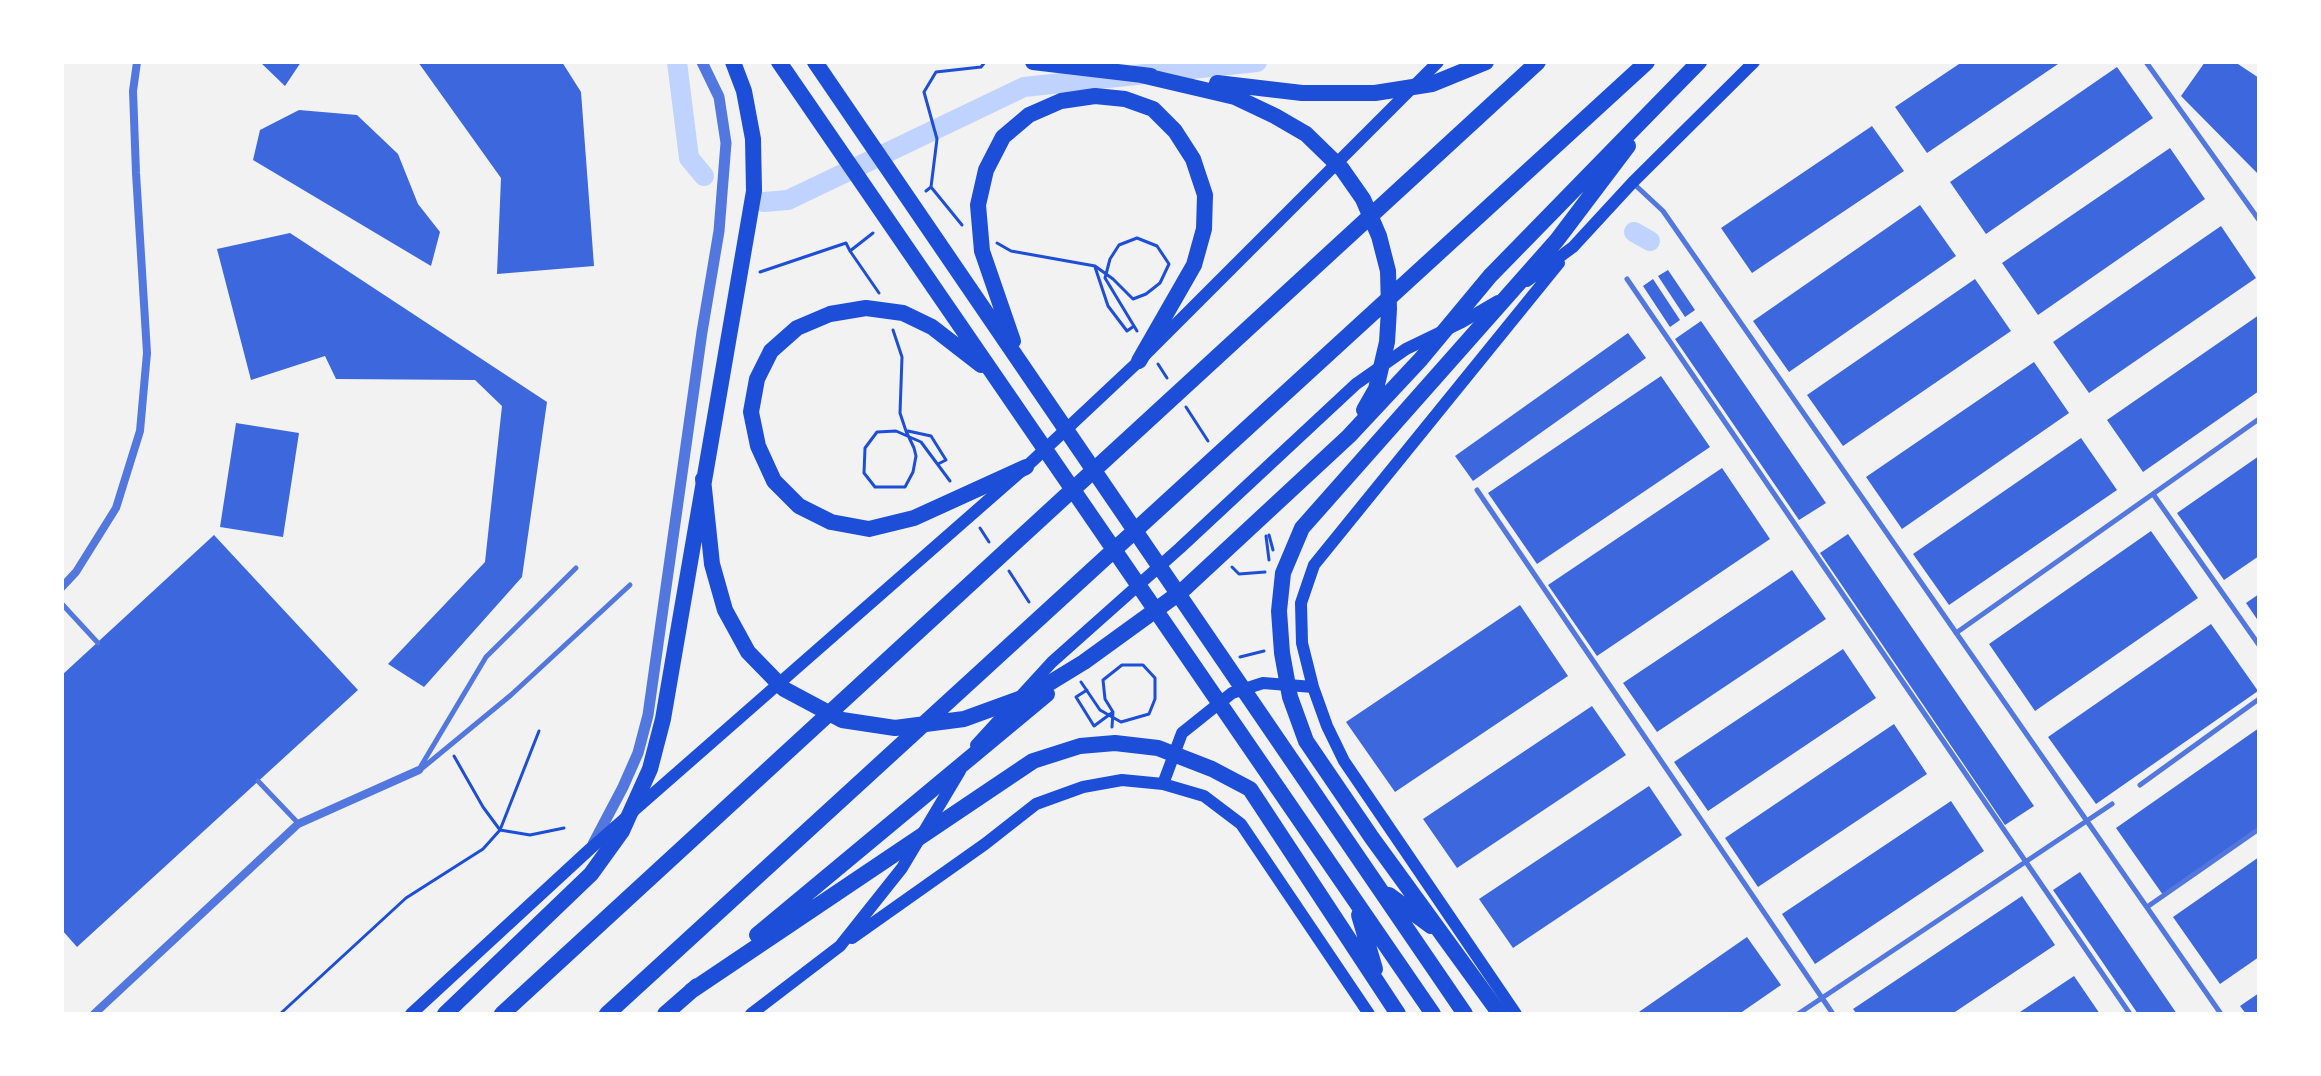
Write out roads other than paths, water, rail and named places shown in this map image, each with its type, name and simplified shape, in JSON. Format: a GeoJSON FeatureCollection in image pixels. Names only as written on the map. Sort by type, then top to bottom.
{"type":"FeatureCollection","features":[{"type":"Feature","properties":{"kind":"highway"},"geometry":{"type":"LineString","coordinates":[[445,1014],[591,874],[622,831],[650,769],[663,719],[754,191],[753,139],[744,91],[733,62]]}},
{"type":"Feature","properties":{"kind":"highway"},"geometry":{"type":"LineString","coordinates":[[779,62],[1433,1014]]}},
{"type":"Feature","properties":{"kind":"highway"},"geometry":{"type":"LineString","coordinates":[[815,62],[1465,1014]]}},
{"type":"Feature","properties":{"kind":"highway"},"geometry":{"type":"LineString","coordinates":[[1033,62],[1302,93],[1375,93],[1432,84],[1486,62]]}},
{"type":"Feature","properties":{"kind":"highway"},"geometry":{"type":"LineString","coordinates":[[502,1014],[1538,62]]}},
{"type":"Feature","properties":{"kind":"highway"},"geometry":{"type":"LineString","coordinates":[[607,1014],[1647,62]]}},
{"type":"Feature","properties":{"kind":"highway"},"geometry":{"type":"LineString","coordinates":[[665,1014],[1084,662],[1182,591],[1349,436],[1421,359],[1490,276],[1699,62]]}},
{"type":"Feature","properties":{"kind":"highway"},"geometry":{"type":"LineString","coordinates":[[1141,75],[1235,97],[1275,116],[1306,134],[1342,169],[1363,199],[1379,236],[1388,271],[1389,320],[1376,389],[1349,436]]}},
{"type":"Feature","properties":{"kind":"highway"},"geometry":{"type":"LineString","coordinates":[[1341,833],[1290,697],[1282,653],[1279,611],[1283,573],[1302,528],[1557,240],[1669,90]]}},
{"type":"Feature","properties":{"kind":"highway"},"geometry":{"type":"LineString","coordinates":[[1019,362],[982,251],[978,205],[986,170],[1003,137],[1029,115],[1061,101],[1095,96],[1125,99],[1153,109],[1175,131],[1193,159],[1205,195],[1204,229],[1194,265],[1139,361]]}},
{"type":"Feature","properties":{"kind":"highway"},"geometry":{"type":"LineString","coordinates":[[995,376],[932,327],[903,313],[866,308],[830,314],[797,328],[771,351],[757,379],[751,412],[758,446],[774,481],[799,506],[831,522],[869,529],[914,518],[1026,467]]}},
{"type":"Feature","properties":{"kind":"highway"},"geometry":{"type":"LineString","coordinates":[[703,479],[712,564],[725,610],[748,652],[784,689],[842,720],[895,728],[964,719],[1030,695],[1084,662]]}},
{"type":"Feature","properties":{"kind":"highway"},"geometry":{"type":"LineString","coordinates":[[1306,741],[1500,1014]]}},
{"type":"Feature","properties":{"kind":"highway"},"geometry":{"type":"LineString","coordinates":[[691,991],[1033,761],[1080,746],[1115,743],[1158,748],[1212,769],[1250,789],[1317,845]]}},
{"type":"Feature","properties":{"kind":"highway"},"geometry":{"type":"LineString","coordinates":[[1250,789],[1398,1014]]}},
{"type":"Feature","properties":{"kind":"highway"},"geometry":{"type":"LineString","coordinates":[[1378,887],[1446,937]]}},
{"type":"Feature","properties":{"kind":"highway"},"geometry":{"type":"LineString","coordinates":[[1354,898],[1379,985]]}},
{"type":"Feature","properties":{"kind":"main road"},"geometry":{"type":"LineString","coordinates":[[411,1014],[590,849],[1026,467],[1139,361],[1438,62]]}},
{"type":"Feature","properties":{"kind":"main road"},"geometry":{"type":"LineString","coordinates":[[1516,1014],[1344,761],[1313,687],[1302,643],[1301,603],[1314,565],[1573,247],[1633,182],[1754,62]]}},
{"type":"Feature","properties":{"kind":"main road"},"geometry":{"type":"LineString","coordinates":[[840,946],[902,868],[974,747],[1052,662],[1356,384],[1406,349],[1462,322],[1511,293],[1573,247]]}},
{"type":"Feature","properties":{"kind":"main road"},"geometry":{"type":"LineString","coordinates":[[1163,784],[1182,733],[1232,693],[1263,683],[1313,687]]}},
{"type":"Feature","properties":{"kind":"main road"},"geometry":{"type":"LineString","coordinates":[[751,1014],[1036,804],[1083,787],[1122,780],[1163,784],[1204,796],[1241,824],[1369,1014]]}},
{"type":"Feature","properties":{"kind":"street"},"geometry":{"type":"LineString","coordinates":[[62,587],[76,572],[116,508],[140,431],[147,353],[135,159],[133,91],[137,62]]}},
{"type":"Feature","properties":{"kind":"street"},"geometry":{"type":"LineString","coordinates":[[590,849],[638,753],[648,715],[719,231],[726,143],[719,97],[702,62]]}},
{"type":"Feature","properties":{"kind":"street"},"geometry":{"type":"LineString","coordinates":[[94,1014],[298,824],[419,770]]}},
{"type":"Feature","properties":{"kind":"lane"},"geometry":{"type":"LineString","coordinates":[[2146,62],[2259,220]]}},
{"type":"Feature","properties":{"kind":"lane"},"geometry":{"type":"LineString","coordinates":[[1633,182],[1663,211],[2221,1014]]}},
{"type":"Feature","properties":{"kind":"lane"},"geometry":{"type":"LineString","coordinates":[[1627,279],[2130,1014]]}},
{"type":"Feature","properties":{"kind":"lane"},"geometry":{"type":"LineString","coordinates":[[1956,633],[2259,419]]}},
{"type":"Feature","properties":{"kind":"lane"},"geometry":{"type":"LineString","coordinates":[[1477,490],[1833,1014]]}},
{"type":"Feature","properties":{"kind":"lane"},"geometry":{"type":"LineString","coordinates":[[2153,494],[2259,645]]}},
{"type":"Feature","properties":{"kind":"lane"},"geometry":{"type":"LineString","coordinates":[[419,770],[486,657],[576,568]]}},
{"type":"Feature","properties":{"kind":"lane"},"geometry":{"type":"LineString","coordinates":[[419,770],[511,695],[630,585]]}},
{"type":"Feature","properties":{"kind":"lane"},"geometry":{"type":"LineString","coordinates":[[62,604],[98,643]]}},
{"type":"Feature","properties":{"kind":"lane"},"geometry":{"type":"LineString","coordinates":[[2140,785],[2259,699]]}},
{"type":"Feature","properties":{"kind":"lane"},"geometry":{"type":"LineString","coordinates":[[258,781],[298,824]]}},
{"type":"Feature","properties":{"kind":"lane"},"geometry":{"type":"LineString","coordinates":[[1798,1014],[2112,804]]}},
{"type":"Feature","properties":{"kind":"lane"},"geometry":{"type":"LineString","coordinates":[[2147,907],[2259,829]]}},
{"type":"Feature","properties":{"kind":"waterway"},"geometry":{"type":"LineString","coordinates":[[677,62],[689,158],[704,176]]}},
{"type":"Feature","properties":{"kind":"waterway"},"geometry":{"type":"LineString","coordinates":[[764,202],[788,200],[1024,87],[1257,62]]}},
{"type":"Feature","properties":{"kind":"waterway"},"geometry":{"type":"LineString","coordinates":[[1634,232],[1650,241]]}}]}
